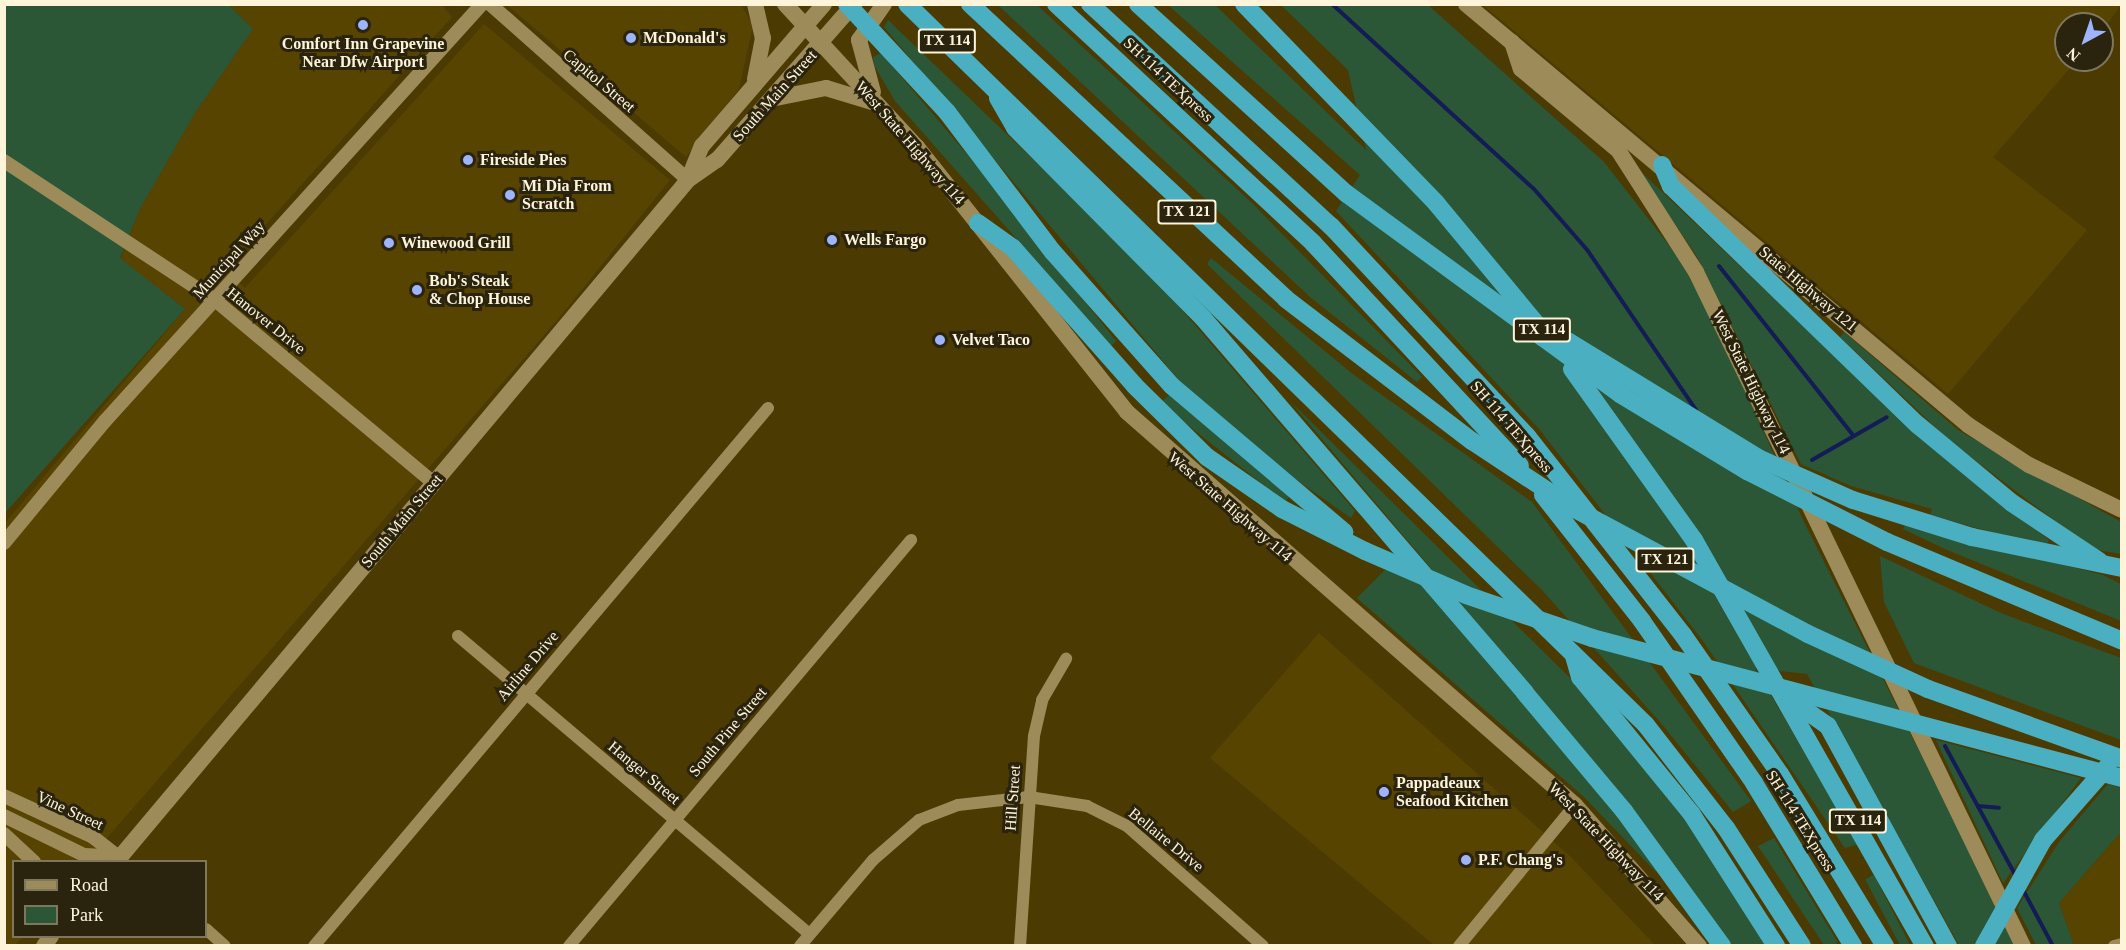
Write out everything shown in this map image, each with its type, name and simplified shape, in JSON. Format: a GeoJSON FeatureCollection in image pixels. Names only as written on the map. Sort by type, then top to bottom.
{"type":"FeatureCollection","features":[{"type":"Feature","properties":{"kind":"highway","name":"TX 114"},"geometry":{"type":"LineString","coordinates":[[907,4],[986,78],[1572,651],[1686,773],[1802,945]]}},
{"type":"Feature","properties":{"kind":"highway","name":"TX 121"},"geometry":{"type":"LineString","coordinates":[[970,4],[1214,237],[1419,403],[1575,509],[1686,572],[1928,689],[2121,759]]}},
{"type":"Feature","properties":{"kind":"highway","name":"SH 114 TEXpress"},"geometry":{"type":"LineString","coordinates":[[1056,4],[1313,243],[1501,442],[1642,621],[1754,783],[1852,945]]}},
{"type":"Feature","properties":{"kind":"highway","name":"SH 114 TEXpress"},"geometry":{"type":"LineString","coordinates":[[1090,4],[1331,226],[1527,435],[1696,654],[1806,814],[1885,945]]}},
{"type":"Feature","properties":{"kind":"highway"},"geometry":{"type":"LineString","coordinates":[[1138,4],[1347,194],[1534,336],[1693,439],[1887,542],[2121,641]]}},
{"type":"Feature","properties":{"kind":"highway","name":"TX 114"},"geometry":{"type":"LineString","coordinates":[[1244,4],[1436,203],[1601,404],[1694,540],[1787,698],[1925,945]]}},
{"type":"Feature","properties":{"kind":"highway"},"geometry":{"type":"LineString","coordinates":[[849,8],[947,111],[1053,252],[1172,386],[1365,551]]}},
{"type":"Feature","properties":{"kind":"highway"},"geometry":{"type":"LineString","coordinates":[[986,78],[1015,128],[1203,318],[1525,693],[1624,810],[1722,945]]}},
{"type":"Feature","properties":{"kind":"highway"},"geometry":{"type":"LineString","coordinates":[[1662,165],[1671,186],[1926,432],[2012,503],[2121,574]]}},
{"type":"Feature","properties":{"kind":"highway"},"geometry":{"type":"LineString","coordinates":[[978,223],[1013,248],[1134,386],[1208,457],[1274,504],[1365,551],[1548,624],[2121,778]]}},
{"type":"Feature","properties":{"kind":"highway"},"geometry":{"type":"LineString","coordinates":[[1534,336],[1569,342],[1758,458],[1852,500],[1972,537],[2121,568]]}},
{"type":"Feature","properties":{"kind":"highway"},"geometry":{"type":"LineString","coordinates":[[1572,651],[1581,677],[1691,813],[1776,945]]}},
{"type":"Feature","properties":{"kind":"highway"},"geometry":{"type":"LineString","coordinates":[[1787,698],[1828,726],[1948,945]]}},
{"type":"Feature","properties":{"kind":"highway"},"geometry":{"type":"LineString","coordinates":[[1984,945],[2043,840],[2121,752]]}},
{"type":"Feature","properties":{"kind":"main road"},"geometry":{"type":"LineString","coordinates":[[754,83],[763,38],[755,4]]}},
{"type":"Feature","properties":{"kind":"main road","name":"West State Highway 114"},"geometry":{"type":"LineString","coordinates":[[785,4],[878,104],[978,223],[1071,348],[1155,441],[1575,805],[1698,945]]}},
{"type":"Feature","properties":{"kind":"main road","name":"South Main Street"},"geometry":{"type":"LineString","coordinates":[[688,180],[702,146],[824,4]]}},
{"type":"Feature","properties":{"kind":"main road"},"geometry":{"type":"LineString","coordinates":[[878,104],[859,55],[861,33],[884,4]]}},
{"type":"Feature","properties":{"kind":"main road"},"geometry":{"type":"LineString","coordinates":[[1466,4],[1512,42]]}},
{"type":"Feature","properties":{"kind":"main road","name":"South Main Street"},"geometry":{"type":"LineString","coordinates":[[120,860],[688,180],[717,160],[822,43],[849,8]]}},
{"type":"Feature","properties":{"kind":"main road","name":"West State Highway 114"},"geometry":{"type":"LineString","coordinates":[[1512,42],[1521,69],[1618,150],[1696,272],[2022,945]]}},
{"type":"Feature","properties":{"kind":"main road","name":"State Highway 121"},"geometry":{"type":"LineString","coordinates":[[1512,42],[1662,165],[1968,425],[2029,465],[2121,510]]}},
{"type":"Feature","properties":{"kind":"main road"},"geometry":{"type":"LineString","coordinates":[[771,99],[826,88],[878,104]]}},
{"type":"Feature","properties":{"kind":"street","name":"Municipal Way"},"geometry":{"type":"LineString","coordinates":[[4,543],[215,300],[482,4]]}},
{"type":"Feature","properties":{"kind":"street","name":"Capitol Street"},"geometry":{"type":"LineString","coordinates":[[490,4],[688,180]]}},
{"type":"Feature","properties":{"kind":"street","name":"Hanover Drive"},"geometry":{"type":"LineString","coordinates":[[4,161],[215,300],[434,483]]}},
{"type":"Feature","properties":{"kind":"street","name":"Airline Drive"},"geometry":{"type":"LineString","coordinates":[[314,945],[768,408]]}},
{"type":"Feature","properties":{"kind":"street","name":"South Pine Street"},"geometry":{"type":"LineString","coordinates":[[569,945],[911,540]]}},
{"type":"Feature","properties":{"kind":"street","name":"Hanger Street"},"geometry":{"type":"LineString","coordinates":[[458,636],[809,934]]}},
{"type":"Feature","properties":{"kind":"street","name":"Hill Street"},"geometry":{"type":"LineString","coordinates":[[1020,945],[1029,797],[1038,714],[1066,659]]}},
{"type":"Feature","properties":{"kind":"street","name":"Vine Street"},"geometry":{"type":"LineString","coordinates":[[4,796],[93,837],[120,860]]}},
{"type":"Feature","properties":{"kind":"street","name":"Bellaire Drive"},"geometry":{"type":"LineString","coordinates":[[800,945],[873,860],[919,820],[958,805],[1029,797],[1087,806],[1126,826],[1263,945]]}},
{"type":"Feature","properties":{"kind":"street"},"geometry":{"type":"LineString","coordinates":[[1459,945],[1575,805]]}},
{"type":"Feature","properties":{"kind":"street","name":"Vine Street"},"geometry":{"type":"LineString","coordinates":[[4,816],[84,855],[120,860]]}},
{"type":"Feature","properties":{"kind":"street"},"geometry":{"type":"LineString","coordinates":[[4,834],[33,860]]}},
{"type":"Feature","properties":{"kind":"street"},"geometry":{"type":"LineString","coordinates":[[207,930],[225,945]]}},
{"type":"Feature","properties":{"kind":"street"},"geometry":{"type":"LineString","coordinates":[[2114,945],[2121,944]]}},
{"type":"Feature","properties":{"kind":"shaded area"},"geometry":{"type":"Polygon","coordinates":[[[229,5],[442,5],[452,17],[225,270],[245,288],[484,24],[670,180],[559,318],[88,860],[12,860],[12,938],[22,938],[15,945],[5,946],[5,523],[185,309],[120,259],[140,209],[195,113],[253,29],[229,5]]]}},
{"type":"Feature","properties":{"kind":"shaded area"},"geometry":{"type":"Polygon","coordinates":[[[507,5],[741,5],[753,25],[739,89],[686,157],[507,5]]]}},
{"type":"Feature","properties":{"kind":"shaded area"},"geometry":{"type":"Polygon","coordinates":[[[1483,5],[2121,5],[2114,15],[2114,12],[2054,12],[2054,72],[2067,72],[1993,157],[2087,230],[1948,394],[1483,5]]]}},
{"type":"Feature","properties":{"kind":"shaded area"},"geometry":{"type":"Polygon","coordinates":[[[1319,633],[1572,858],[1655,945],[1434,945],[1210,758],[1319,633]]]}},
{"type":"Feature","properties":{"kind":"shaded area"},"geometry":{"type":"Polygon","coordinates":[[[2121,832],[2121,945],[2074,945],[2059,903],[2121,832]]]}},
{"type":"Feature","properties":{"kind":"green space"},"geometry":{"type":"Polygon","coordinates":[[[5,5],[229,5],[253,29],[195,113],[140,209],[120,258],[185,309],[5,513],[5,5]]]}},
{"type":"Feature","properties":{"kind":"green space"},"geometry":{"type":"Polygon","coordinates":[[[998,5],[1037,5],[1252,203],[1422,377],[1417,382],[1310,297],[998,5]]]}},
{"type":"Feature","properties":{"kind":"green space"},"geometry":{"type":"Polygon","coordinates":[[[1168,5],[1215,5],[1366,150],[1348,70],[1281,5],[1428,5],[1604,162],[1678,257],[1716,325],[1803,520],[2017,945],[1959,945],[1807,674],[1755,668],[1858,844],[1845,848],[1703,641],[1540,430],[1336,211],[1360,175],[1168,5]]]}},
{"type":"Feature","properties":{"kind":"green space"},"geometry":{"type":"Polygon","coordinates":[[[888,20],[1145,267],[1355,511],[1351,518],[1294,478],[1183,385],[884,27],[888,20]]]}},
{"type":"Feature","properties":{"kind":"green space"},"geometry":{"type":"Polygon","coordinates":[[[881,53],[993,185],[1116,341],[1111,346],[895,101],[874,65],[873,57],[881,53]]]}},
{"type":"Feature","properties":{"kind":"green space"},"geometry":{"type":"Polygon","coordinates":[[[1637,168],[1914,432],[2049,540],[2045,547],[1930,515],[1932,509],[1851,486],[1801,464],[1696,255],[1637,168]]]}},
{"type":"Feature","properties":{"kind":"green space"},"geometry":{"type":"Polygon","coordinates":[[[1211,258],[1354,375],[1532,502],[1751,801],[1733,812],[1661,723],[1541,589],[1207,264],[1211,258]]]}},
{"type":"Feature","properties":{"kind":"green space"},"geometry":{"type":"Polygon","coordinates":[[[1844,332],[1958,430],[2121,522],[2121,554],[2092,549],[1950,441],[1840,337],[1844,332]]]}},
{"type":"Feature","properties":{"kind":"green space"},"geometry":{"type":"Polygon","coordinates":[[[1170,394],[1289,497],[1285,502],[1160,403],[1170,394]]]}},
{"type":"Feature","properties":{"kind":"green space"},"geometry":{"type":"Polygon","coordinates":[[[1289,400],[1569,677],[1684,818],[1767,945],[1732,945],[1613,784],[1289,400]]]}},
{"type":"Feature","properties":{"kind":"green space"},"geometry":{"type":"Polygon","coordinates":[[[1906,524],[2103,575],[2121,584],[2121,621],[1945,549],[1903,529],[1906,524]]]}},
{"type":"Feature","properties":{"kind":"green space"},"geometry":{"type":"Polygon","coordinates":[[[1399,556],[1660,868],[1656,872],[1583,796],[1357,598],[1399,556]]]}},
{"type":"Feature","properties":{"kind":"green space"},"geometry":{"type":"Polygon","coordinates":[[[1880,556],[2001,613],[2121,658],[2121,740],[1914,663],[1884,602],[1880,556]]]}},
{"type":"Feature","properties":{"kind":"green space"},"geometry":{"type":"Polygon","coordinates":[[[1936,740],[2081,778],[2003,883],[1936,740]]]}},
{"type":"Feature","properties":{"kind":"green space"},"geometry":{"type":"Polygon","coordinates":[[[2108,784],[2121,788],[2121,832],[2059,903],[2074,945],[2036,945],[2017,908],[2059,842],[2108,784]]]}},
{"type":"Feature","properties":{"kind":"green space"},"geometry":{"type":"Polygon","coordinates":[[[1774,838],[1837,941],[1836,945],[1824,945],[1758,846],[1774,838]]]}},
{"type":"Feature","properties":{"kind":"green space"},"geometry":{"type":"Polygon","coordinates":[[[1874,875],[1910,945],[1900,945],[1865,879],[1874,875]]]}},
{"type":"Feature","properties":{"kind":"waterway"},"geometry":{"type":"LineString","coordinates":[[1332,4],[1534,189],[1588,251],[1696,410]]}},
{"type":"Feature","properties":{"kind":"waterway"},"geometry":{"type":"LineString","coordinates":[[1719,266],[1852,434]]}},
{"type":"Feature","properties":{"kind":"waterway"},"geometry":{"type":"LineString","coordinates":[[1812,460],[1887,417]]}},
{"type":"Feature","properties":{"kind":"waterway"},"geometry":{"type":"LineString","coordinates":[[1945,746],[2016,876]]}},
{"type":"Feature","properties":{"kind":"waterway"},"geometry":{"type":"LineString","coordinates":[[1978,806],[1999,808]]}},
{"type":"Feature","properties":{"kind":"waterway"},"geometry":{"type":"LineString","coordinates":[[2022,888],[2053,946]]}},
{"type":"Feature","properties":{"kind":"place","name":"Comfort Inn Grapevine Near Dfw Airport"},"geometry":{"type":"Point","coordinates":[363,25]}},
{"type":"Feature","properties":{"kind":"place","name":"McDonald's"},"geometry":{"type":"Point","coordinates":[631,38]}},
{"type":"Feature","properties":{"kind":"place","name":"Fireside Pies"},"geometry":{"type":"Point","coordinates":[468,160]}},
{"type":"Feature","properties":{"kind":"place","name":"Mi Dia From Scratch"},"geometry":{"type":"Point","coordinates":[510,195]}},
{"type":"Feature","properties":{"kind":"place","name":"Wells Fargo"},"geometry":{"type":"Point","coordinates":[832,240]}},
{"type":"Feature","properties":{"kind":"place","name":"Winewood Grill"},"geometry":{"type":"Point","coordinates":[389,243]}},
{"type":"Feature","properties":{"kind":"place","name":"Bob's Steak & Chop House"},"geometry":{"type":"Point","coordinates":[417,290]}},
{"type":"Feature","properties":{"kind":"place","name":"Velvet Taco"},"geometry":{"type":"Point","coordinates":[940,340]}},
{"type":"Feature","properties":{"kind":"place","name":"Pappadeaux Seafood Kitchen"},"geometry":{"type":"Point","coordinates":[1384,792]}},
{"type":"Feature","properties":{"kind":"place","name":"P.F. Chang's"},"geometry":{"type":"Point","coordinates":[1466,860]}}]}
